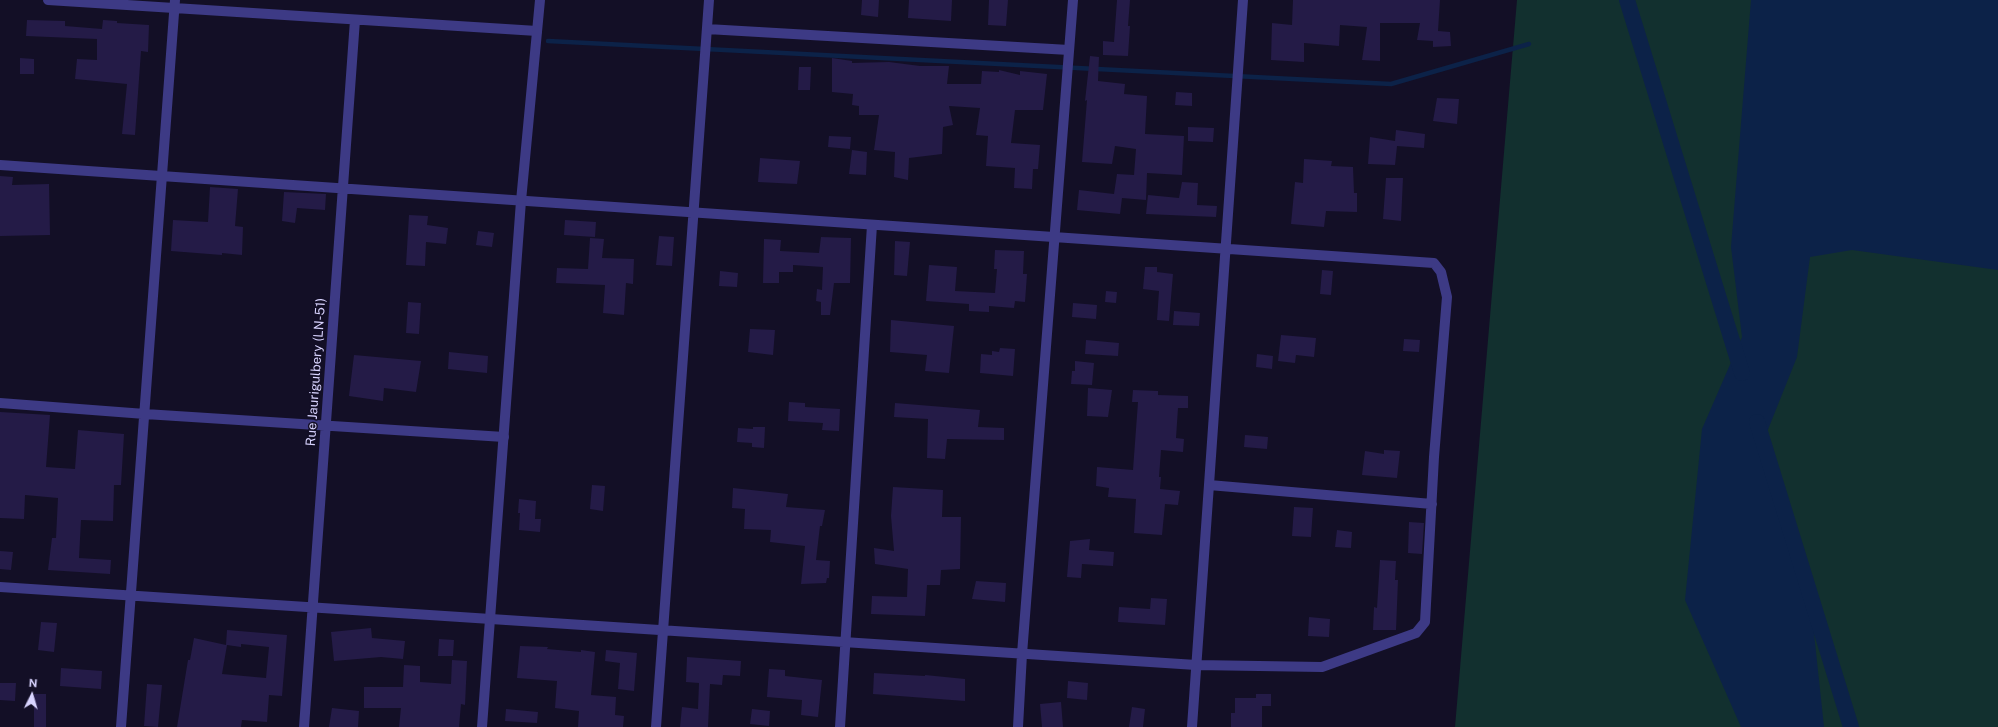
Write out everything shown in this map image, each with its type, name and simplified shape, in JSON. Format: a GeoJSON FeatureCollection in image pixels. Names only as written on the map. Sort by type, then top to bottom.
{"type":"FeatureCollection","features":[{"type":"Feature","properties":{"kind":"street"},"geometry":{"type":"LineString","coordinates":[[48,0],[174,4],[355,20],[537,32]]}},
{"type":"Feature","properties":{"kind":"street"},"geometry":{"type":"LineString","coordinates":[[482,727],[521,201],[540,0]]}},
{"type":"Feature","properties":{"kind":"street"},"geometry":{"type":"LineString","coordinates":[[656,727],[709,0]]}},
{"type":"Feature","properties":{"kind":"street"},"geometry":{"type":"LineString","coordinates":[[1018,727],[1022,654],[1073,0]]}},
{"type":"Feature","properties":{"kind":"street"},"geometry":{"type":"LineString","coordinates":[[1192,727],[1243,0]]}},
{"type":"Feature","properties":{"kind":"street"},"geometry":{"type":"LineString","coordinates":[[121,727],[174,4]]}},
{"type":"Feature","properties":{"kind":"street","name":"Rue Jaurigulbery (LN-51)"},"geometry":{"type":"LineString","coordinates":[[304,727],[355,20]]}},
{"type":"Feature","properties":{"kind":"street"},"geometry":{"type":"LineString","coordinates":[[707,29],[1069,50]]}},
{"type":"Feature","properties":{"kind":"street"},"geometry":{"type":"LineString","coordinates":[[0,165],[1434,264],[1441,272],[1447,297],[1425,622],[1416,633],[1322,667],[1196,665],[0,587]]}},
{"type":"Feature","properties":{"kind":"street"},"geometry":{"type":"LineString","coordinates":[[840,727],[872,225]]}},
{"type":"Feature","properties":{"kind":"street"},"geometry":{"type":"LineString","coordinates":[[0,403],[144,414],[504,437]]}},
{"type":"Feature","properties":{"kind":"street"},"geometry":{"type":"LineString","coordinates":[[1209,485],[1432,504]]}},
{"type":"Feature","properties":{"kind":"green space"},"geometry":{"type":"Polygon","coordinates":[[[1517,0],[1998,0],[1998,727],[1455,727],[1517,0]]]}},
{"type":"Feature","properties":{"kind":"water"},"geometry":{"type":"Polygon","coordinates":[[[1751,0],[1998,0],[1998,270],[1852,250],[1810,257],[1797,357],[1759,452],[1813,624],[1824,727],[1741,727],[1685,600],[1702,429],[1742,337],[1731,247],[1751,0]]]}},
{"type":"Feature","properties":{"kind":"building"},"geometry":{"type":"Polygon","coordinates":[[[862,0],[879,0],[878,17],[861,15],[862,0]]]}},
{"type":"Feature","properties":{"kind":"building"},"geometry":{"type":"Polygon","coordinates":[[[909,0],[952,0],[951,21],[908,18],[909,0]]]}},
{"type":"Feature","properties":{"kind":"building"},"geometry":{"type":"Polygon","coordinates":[[[989,0],[1008,0],[1006,26],[988,25],[989,0]]]}},
{"type":"Feature","properties":{"kind":"building"},"geometry":{"type":"Polygon","coordinates":[[[1117,0],[1130,0],[1128,56],[1103,55],[1103,41],[1114,42],[1117,0]]]}},
{"type":"Feature","properties":{"kind":"building"},"geometry":{"type":"Polygon","coordinates":[[[1293,0],[1440,0],[1438,31],[1450,32],[1451,46],[1433,47],[1433,41],[1417,40],[1420,23],[1380,23],[1380,61],[1362,60],[1367,27],[1340,25],[1339,46],[1304,43],[1304,62],[1271,60],[1272,23],[1292,25],[1293,0]]]}},
{"type":"Feature","properties":{"kind":"building"},"geometry":{"type":"Polygon","coordinates":[[[27,20],[65,21],[65,26],[102,29],[103,20],[117,21],[117,23],[149,25],[148,52],[141,51],[135,135],[122,134],[127,84],[75,79],[77,59],[97,60],[97,39],[26,36],[27,20]]]}},
{"type":"Feature","properties":{"kind":"building"},"geometry":{"type":"Polygon","coordinates":[[[1090,56],[1099,57],[1098,81],[1125,84],[1124,94],[1147,96],[1145,134],[1184,136],[1182,175],[1147,173],[1146,200],[1122,198],[1120,214],[1077,210],[1079,190],[1114,194],[1117,174],[1134,175],[1136,149],[1115,146],[1112,164],[1082,162],[1087,100],[1085,101],[1090,56]]]}},
{"type":"Feature","properties":{"kind":"building"},"geometry":{"type":"Polygon","coordinates":[[[20,58],[34,59],[34,74],[20,74],[20,58]]]}},
{"type":"Feature","properties":{"kind":"building"},"geometry":{"type":"Polygon","coordinates":[[[832,58],[852,61],[852,63],[889,62],[920,66],[949,66],[947,84],[981,84],[982,71],[999,72],[999,70],[1020,75],[1020,71],[1047,74],[1043,110],[1015,110],[1011,143],[1040,145],[1038,169],[1033,169],[1032,189],[1014,188],[1015,168],[986,166],[988,136],[976,135],[980,108],[949,106],[953,125],[943,127],[942,154],[909,158],[908,180],[894,177],[895,152],[874,150],[879,115],[859,115],[859,106],[852,105],[853,94],[832,92],[832,58]]]}},
{"type":"Feature","properties":{"kind":"building"},"geometry":{"type":"Polygon","coordinates":[[[799,67],[811,67],[810,90],[798,90],[799,67]]]}},
{"type":"Feature","properties":{"kind":"building"},"geometry":{"type":"Polygon","coordinates":[[[1176,92],[1192,93],[1192,106],[1175,105],[1176,92]]]}},
{"type":"Feature","properties":{"kind":"building"},"geometry":{"type":"Polygon","coordinates":[[[1437,98],[1459,99],[1457,124],[1433,121],[1437,98]]]}},
{"type":"Feature","properties":{"kind":"building"},"geometry":{"type":"Polygon","coordinates":[[[1188,127],[1214,128],[1213,142],[1188,141],[1188,127]]]}},
{"type":"Feature","properties":{"kind":"building"},"geometry":{"type":"Polygon","coordinates":[[[1396,130],[1425,134],[1424,148],[1397,146],[1395,165],[1368,164],[1370,137],[1395,141],[1396,130]]]}},
{"type":"Feature","properties":{"kind":"building"},"geometry":{"type":"Polygon","coordinates":[[[829,136],[851,137],[850,149],[828,147],[829,136]]]}},
{"type":"Feature","properties":{"kind":"building"},"geometry":{"type":"Polygon","coordinates":[[[852,150],[867,152],[866,175],[849,174],[852,150]]]}},
{"type":"Feature","properties":{"kind":"building"},"geometry":{"type":"Polygon","coordinates":[[[760,158],[800,161],[797,184],[758,182],[760,158]]]}},
{"type":"Feature","properties":{"kind":"building"},"geometry":{"type":"Polygon","coordinates":[[[1304,159],[1332,161],[1331,166],[1353,167],[1354,193],[1357,193],[1357,212],[1326,211],[1324,227],[1291,224],[1295,182],[1303,183],[1304,159]]]}},
{"type":"Feature","properties":{"kind":"building"},"geometry":{"type":"Polygon","coordinates":[[[0,176],[13,177],[12,185],[49,184],[50,235],[0,236],[0,176]]]}},
{"type":"Feature","properties":{"kind":"building"},"geometry":{"type":"Polygon","coordinates":[[[1386,178],[1403,178],[1401,221],[1383,219],[1386,178]]]}},
{"type":"Feature","properties":{"kind":"building"},"geometry":{"type":"Polygon","coordinates":[[[1182,182],[1198,183],[1197,205],[1217,206],[1216,217],[1146,214],[1148,195],[1179,198],[1182,182]]]}},
{"type":"Feature","properties":{"kind":"building"},"geometry":{"type":"Polygon","coordinates":[[[210,187],[238,189],[235,226],[243,227],[242,255],[171,251],[173,220],[208,222],[210,187]]]}},
{"type":"Feature","properties":{"kind":"building"},"geometry":{"type":"Polygon","coordinates":[[[284,192],[326,194],[325,210],[297,208],[295,223],[282,221],[284,192]]]}},
{"type":"Feature","properties":{"kind":"building"},"geometry":{"type":"Polygon","coordinates":[[[409,215],[428,216],[427,225],[448,228],[446,244],[426,242],[425,266],[406,265],[409,215]]]}},
{"type":"Feature","properties":{"kind":"building"},"geometry":{"type":"Polygon","coordinates":[[[565,220],[596,222],[595,237],[564,235],[565,220]]]}},
{"type":"Feature","properties":{"kind":"building"},"geometry":{"type":"Polygon","coordinates":[[[478,231],[494,233],[492,247],[476,245],[478,231]]]}},
{"type":"Feature","properties":{"kind":"building"},"geometry":{"type":"Polygon","coordinates":[[[659,236],[674,237],[672,266],[656,265],[659,236]]]}},
{"type":"Feature","properties":{"kind":"building"},"geometry":{"type":"Polygon","coordinates":[[[821,237],[851,238],[850,283],[834,283],[830,315],[821,315],[821,302],[816,301],[817,289],[822,290],[823,267],[793,265],[793,272],[779,272],[779,283],[763,283],[764,239],[781,240],[780,251],[819,253],[821,237]]]}},
{"type":"Feature","properties":{"kind":"building"},"geometry":{"type":"Polygon","coordinates":[[[590,238],[604,239],[602,258],[634,259],[633,284],[626,283],[624,315],[603,313],[605,285],[556,283],[557,268],[588,269],[590,238]]]}},
{"type":"Feature","properties":{"kind":"building"},"geometry":{"type":"Polygon","coordinates":[[[895,241],[910,242],[907,276],[894,275],[895,241]]]}},
{"type":"Feature","properties":{"kind":"building"},"geometry":{"type":"Polygon","coordinates":[[[995,250],[1024,251],[1023,274],[1027,274],[1025,302],[1015,301],[1014,308],[989,306],[989,312],[969,311],[969,304],[926,301],[929,265],[957,267],[955,291],[995,293],[997,269],[994,269],[995,250]]]}},
{"type":"Feature","properties":{"kind":"building"},"geometry":{"type":"Polygon","coordinates":[[[1145,267],[1157,267],[1157,272],[1173,274],[1169,321],[1157,320],[1159,291],[1143,289],[1145,267]]]}},
{"type":"Feature","properties":{"kind":"building"},"geometry":{"type":"Polygon","coordinates":[[[1322,270],[1333,271],[1331,295],[1320,294],[1322,270]]]}},
{"type":"Feature","properties":{"kind":"building"},"geometry":{"type":"Polygon","coordinates":[[[720,271],[738,273],[737,287],[719,286],[720,271]]]}},
{"type":"Feature","properties":{"kind":"building"},"geometry":{"type":"Polygon","coordinates":[[[1106,291],[1117,292],[1116,303],[1105,302],[1106,291]]]}},
{"type":"Feature","properties":{"kind":"building"},"geometry":{"type":"Polygon","coordinates":[[[408,302],[421,303],[419,334],[406,333],[408,302]]]}},
{"type":"Feature","properties":{"kind":"building"},"geometry":{"type":"Polygon","coordinates":[[[1073,303],[1097,305],[1096,319],[1072,317],[1073,303]]]}},
{"type":"Feature","properties":{"kind":"building"},"geometry":{"type":"Polygon","coordinates":[[[1174,311],[1200,313],[1199,326],[1173,325],[1174,311]]]}},
{"type":"Feature","properties":{"kind":"building"},"geometry":{"type":"Polygon","coordinates":[[[891,320],[954,326],[949,373],[925,371],[927,355],[890,352],[891,320]]]}},
{"type":"Feature","properties":{"kind":"building"},"geometry":{"type":"Polygon","coordinates":[[[750,329],[775,330],[773,355],[748,352],[750,329]]]}},
{"type":"Feature","properties":{"kind":"building"},"geometry":{"type":"Polygon","coordinates":[[[1281,335],[1316,338],[1314,357],[1296,355],[1295,363],[1278,361],[1281,335]]]}},
{"type":"Feature","properties":{"kind":"building"},"geometry":{"type":"Polygon","coordinates":[[[1404,339],[1420,340],[1419,352],[1403,351],[1404,339]]]}},
{"type":"Feature","properties":{"kind":"building"},"geometry":{"type":"Polygon","coordinates":[[[1086,340],[1119,343],[1118,356],[1085,354],[1086,340]]]}},
{"type":"Feature","properties":{"kind":"building"},"geometry":{"type":"Polygon","coordinates":[[[1000,348],[1015,349],[1013,376],[980,373],[981,354],[992,355],[992,351],[999,352],[1000,348]]]}},
{"type":"Feature","properties":{"kind":"building"},"geometry":{"type":"Polygon","coordinates":[[[449,352],[488,356],[487,373],[448,369],[449,352]]]}},
{"type":"Feature","properties":{"kind":"building"},"geometry":{"type":"Polygon","coordinates":[[[1257,354],[1273,356],[1272,369],[1256,367],[1257,354]]]}},
{"type":"Feature","properties":{"kind":"building"},"geometry":{"type":"Polygon","coordinates":[[[354,355],[421,361],[416,392],[384,388],[383,401],[349,396],[354,355]]]}},
{"type":"Feature","properties":{"kind":"building"},"geometry":{"type":"Polygon","coordinates":[[[1075,361],[1094,363],[1092,385],[1071,384],[1072,371],[1075,371],[1075,361]]]}},
{"type":"Feature","properties":{"kind":"building"},"geometry":{"type":"Polygon","coordinates":[[[1088,388],[1112,390],[1108,417],[1087,416],[1088,388]]]}},
{"type":"Feature","properties":{"kind":"building"},"geometry":{"type":"Polygon","coordinates":[[[1133,390],[1158,391],[1158,395],[1188,396],[1188,408],[1178,408],[1176,438],[1184,439],[1183,452],[1161,450],[1159,477],[1161,477],[1160,489],[1180,491],[1178,505],[1165,504],[1162,535],[1134,533],[1136,499],[1108,497],[1109,488],[1096,486],[1097,467],[1133,470],[1138,402],[1132,402],[1133,390]]]}},
{"type":"Feature","properties":{"kind":"building"},"geometry":{"type":"Polygon","coordinates":[[[789,402],[805,403],[805,407],[840,409],[839,431],[822,430],[823,423],[788,421],[789,402]]]}},
{"type":"Feature","properties":{"kind":"building"},"geometry":{"type":"Polygon","coordinates":[[[895,403],[980,410],[978,427],[1004,428],[1004,440],[947,439],[945,459],[927,458],[928,419],[894,417],[895,403]]]}},
{"type":"Feature","properties":{"kind":"building"},"geometry":{"type":"Polygon","coordinates":[[[0,412],[50,415],[46,467],[75,469],[78,430],[124,434],[121,485],[114,485],[113,521],[81,520],[79,558],[111,560],[110,574],[48,570],[52,538],[56,538],[58,498],[25,495],[24,519],[0,518],[0,412]]]}},
{"type":"Feature","properties":{"kind":"building"},"geometry":{"type":"Polygon","coordinates":[[[753,427],[765,427],[764,448],[752,447],[752,443],[737,442],[738,428],[753,429],[753,427]]]}},
{"type":"Feature","properties":{"kind":"building"},"geometry":{"type":"Polygon","coordinates":[[[1245,435],[1268,437],[1267,449],[1244,447],[1245,435]]]}},
{"type":"Feature","properties":{"kind":"building"},"geometry":{"type":"Polygon","coordinates":[[[1384,450],[1400,451],[1397,478],[1362,475],[1365,451],[1384,454],[1384,450]]]}},
{"type":"Feature","properties":{"kind":"building"},"geometry":{"type":"Polygon","coordinates":[[[592,485],[605,486],[603,511],[590,509],[592,485]]]}},
{"type":"Feature","properties":{"kind":"building"},"geometry":{"type":"Polygon","coordinates":[[[893,487],[943,490],[942,517],[961,517],[960,569],[941,570],[940,585],[927,585],[925,616],[871,614],[872,596],[907,597],[908,569],[875,564],[874,548],[894,551],[891,516],[893,487]]]}},
{"type":"Feature","properties":{"kind":"building"},"geometry":{"type":"Polygon","coordinates":[[[733,488],[788,494],[786,507],[825,510],[822,526],[820,526],[816,560],[830,561],[829,578],[827,578],[826,583],[801,584],[805,546],[770,542],[771,530],[744,529],[745,509],[732,508],[733,488]]]}},
{"type":"Feature","properties":{"kind":"building"},"geometry":{"type":"Polygon","coordinates":[[[519,499],[536,501],[535,519],[541,519],[540,532],[519,530],[519,499]]]}},
{"type":"Feature","properties":{"kind":"building"},"geometry":{"type":"Polygon","coordinates":[[[1294,507],[1313,508],[1311,537],[1292,536],[1294,507]]]}},
{"type":"Feature","properties":{"kind":"building"},"geometry":{"type":"Polygon","coordinates":[[[1409,522],[1424,523],[1422,554],[1408,553],[1409,522]]]}},
{"type":"Feature","properties":{"kind":"building"},"geometry":{"type":"Polygon","coordinates":[[[1337,530],[1352,532],[1351,548],[1335,547],[1337,530]]]}},
{"type":"Feature","properties":{"kind":"building"},"geometry":{"type":"Polygon","coordinates":[[[1090,539],[1089,550],[1114,552],[1113,566],[1082,564],[1081,578],[1067,577],[1070,541],[1090,539]]]}},
{"type":"Feature","properties":{"kind":"building"},"geometry":{"type":"Polygon","coordinates":[[[0,551],[13,552],[11,570],[0,569],[0,551]]]}},
{"type":"Feature","properties":{"kind":"building"},"geometry":{"type":"Polygon","coordinates":[[[1380,560],[1396,561],[1395,580],[1398,580],[1396,630],[1373,630],[1374,607],[1377,608],[1380,560]]]}},
{"type":"Feature","properties":{"kind":"building"},"geometry":{"type":"Polygon","coordinates":[[[976,581],[1006,583],[1005,602],[972,599],[976,581]]]}},
{"type":"Feature","properties":{"kind":"building"},"geometry":{"type":"Polygon","coordinates":[[[1151,598],[1167,599],[1165,625],[1118,622],[1119,607],[1150,609],[1151,598]]]}},
{"type":"Feature","properties":{"kind":"building"},"geometry":{"type":"Polygon","coordinates":[[[1309,617],[1330,619],[1329,637],[1308,636],[1309,617]]]}},
{"type":"Feature","properties":{"kind":"building"},"geometry":{"type":"Polygon","coordinates":[[[41,622],[57,623],[54,652],[38,650],[41,622]]]}},
{"type":"Feature","properties":{"kind":"building"},"geometry":{"type":"Polygon","coordinates":[[[371,628],[372,638],[405,641],[403,659],[381,657],[334,661],[331,632],[371,628]]]}},
{"type":"Feature","properties":{"kind":"building"},"geometry":{"type":"Polygon","coordinates":[[[227,630],[287,635],[282,696],[269,695],[267,722],[242,720],[241,727],[177,727],[188,660],[190,660],[194,638],[226,645],[227,630]],[[241,644],[241,647],[227,645],[222,674],[266,678],[269,647],[241,644]]]}},
{"type":"Feature","properties":{"kind":"building"},"geometry":{"type":"Polygon","coordinates":[[[439,639],[454,640],[453,656],[438,656],[439,639]]]}},
{"type":"Feature","properties":{"kind":"building"},"geometry":{"type":"Polygon","coordinates":[[[520,646],[548,647],[547,649],[595,652],[591,695],[616,697],[615,715],[624,716],[623,727],[578,727],[579,711],[555,708],[557,681],[517,678],[520,646]]]}},
{"type":"Feature","properties":{"kind":"building"},"geometry":{"type":"Polygon","coordinates":[[[606,650],[637,653],[634,691],[618,689],[620,663],[605,661],[606,650]]]}},
{"type":"Feature","properties":{"kind":"building"},"geometry":{"type":"Polygon","coordinates":[[[687,657],[741,661],[740,676],[723,675],[722,685],[710,684],[708,727],[680,727],[682,707],[698,709],[699,683],[686,682],[687,657]]]}},
{"type":"Feature","properties":{"kind":"building"},"geometry":{"type":"Polygon","coordinates":[[[452,660],[467,661],[465,705],[461,704],[459,727],[399,727],[401,708],[364,708],[364,687],[403,687],[404,665],[420,666],[420,682],[451,684],[452,660]]]}},
{"type":"Feature","properties":{"kind":"building"},"geometry":{"type":"Polygon","coordinates":[[[61,668],[102,671],[101,689],[60,686],[61,668]]]}},
{"type":"Feature","properties":{"kind":"building"},"geometry":{"type":"Polygon","coordinates":[[[769,669],[785,670],[785,676],[822,680],[818,717],[801,715],[802,700],[767,697],[769,669]]]}},
{"type":"Feature","properties":{"kind":"building"},"geometry":{"type":"Polygon","coordinates":[[[874,673],[925,675],[965,679],[965,701],[873,694],[874,673]]]}},
{"type":"Feature","properties":{"kind":"building"},"geometry":{"type":"Polygon","coordinates":[[[1068,681],[1088,683],[1087,700],[1067,698],[1068,681]]]}},
{"type":"Feature","properties":{"kind":"building"},"geometry":{"type":"Polygon","coordinates":[[[0,683],[16,683],[15,701],[0,700],[0,683]]]}},
{"type":"Feature","properties":{"kind":"building"},"geometry":{"type":"Polygon","coordinates":[[[147,684],[162,685],[158,727],[144,726],[147,684]]]}},
{"type":"Feature","properties":{"kind":"building"},"geometry":{"type":"Polygon","coordinates":[[[34,694],[46,694],[46,727],[34,727],[34,694]]]}},
{"type":"Feature","properties":{"kind":"building"},"geometry":{"type":"Polygon","coordinates":[[[1256,694],[1271,694],[1271,706],[1262,706],[1262,727],[1231,727],[1231,713],[1235,713],[1235,698],[1256,698],[1256,694]]]}},
{"type":"Feature","properties":{"kind":"building"},"geometry":{"type":"Polygon","coordinates":[[[1061,702],[1063,727],[1042,727],[1040,704],[1061,702]]]}},
{"type":"Feature","properties":{"kind":"building"},"geometry":{"type":"Polygon","coordinates":[[[1132,707],[1145,709],[1143,727],[1129,727],[1132,707]]]}},
{"type":"Feature","properties":{"kind":"building"},"geometry":{"type":"Polygon","coordinates":[[[332,708],[359,711],[358,727],[329,727],[332,708]]]}},
{"type":"Feature","properties":{"kind":"building"},"geometry":{"type":"Polygon","coordinates":[[[506,709],[538,712],[537,723],[505,721],[506,709]]]}},
{"type":"Feature","properties":{"kind":"building"},"geometry":{"type":"Polygon","coordinates":[[[752,709],[770,711],[769,726],[750,724],[752,709]]]}},
{"type":"Feature","properties":{"kind":"waterway"},"geometry":{"type":"LineString","coordinates":[[1627,0],[1742,373]]}},
{"type":"Feature","properties":{"kind":"waterway"},"geometry":{"type":"LineString","coordinates":[[548,41],[1391,84],[1529,44]]}},
{"type":"Feature","properties":{"kind":"waterway"},"geometry":{"type":"LineString","coordinates":[[1757,422],[1851,727]]}}]}
